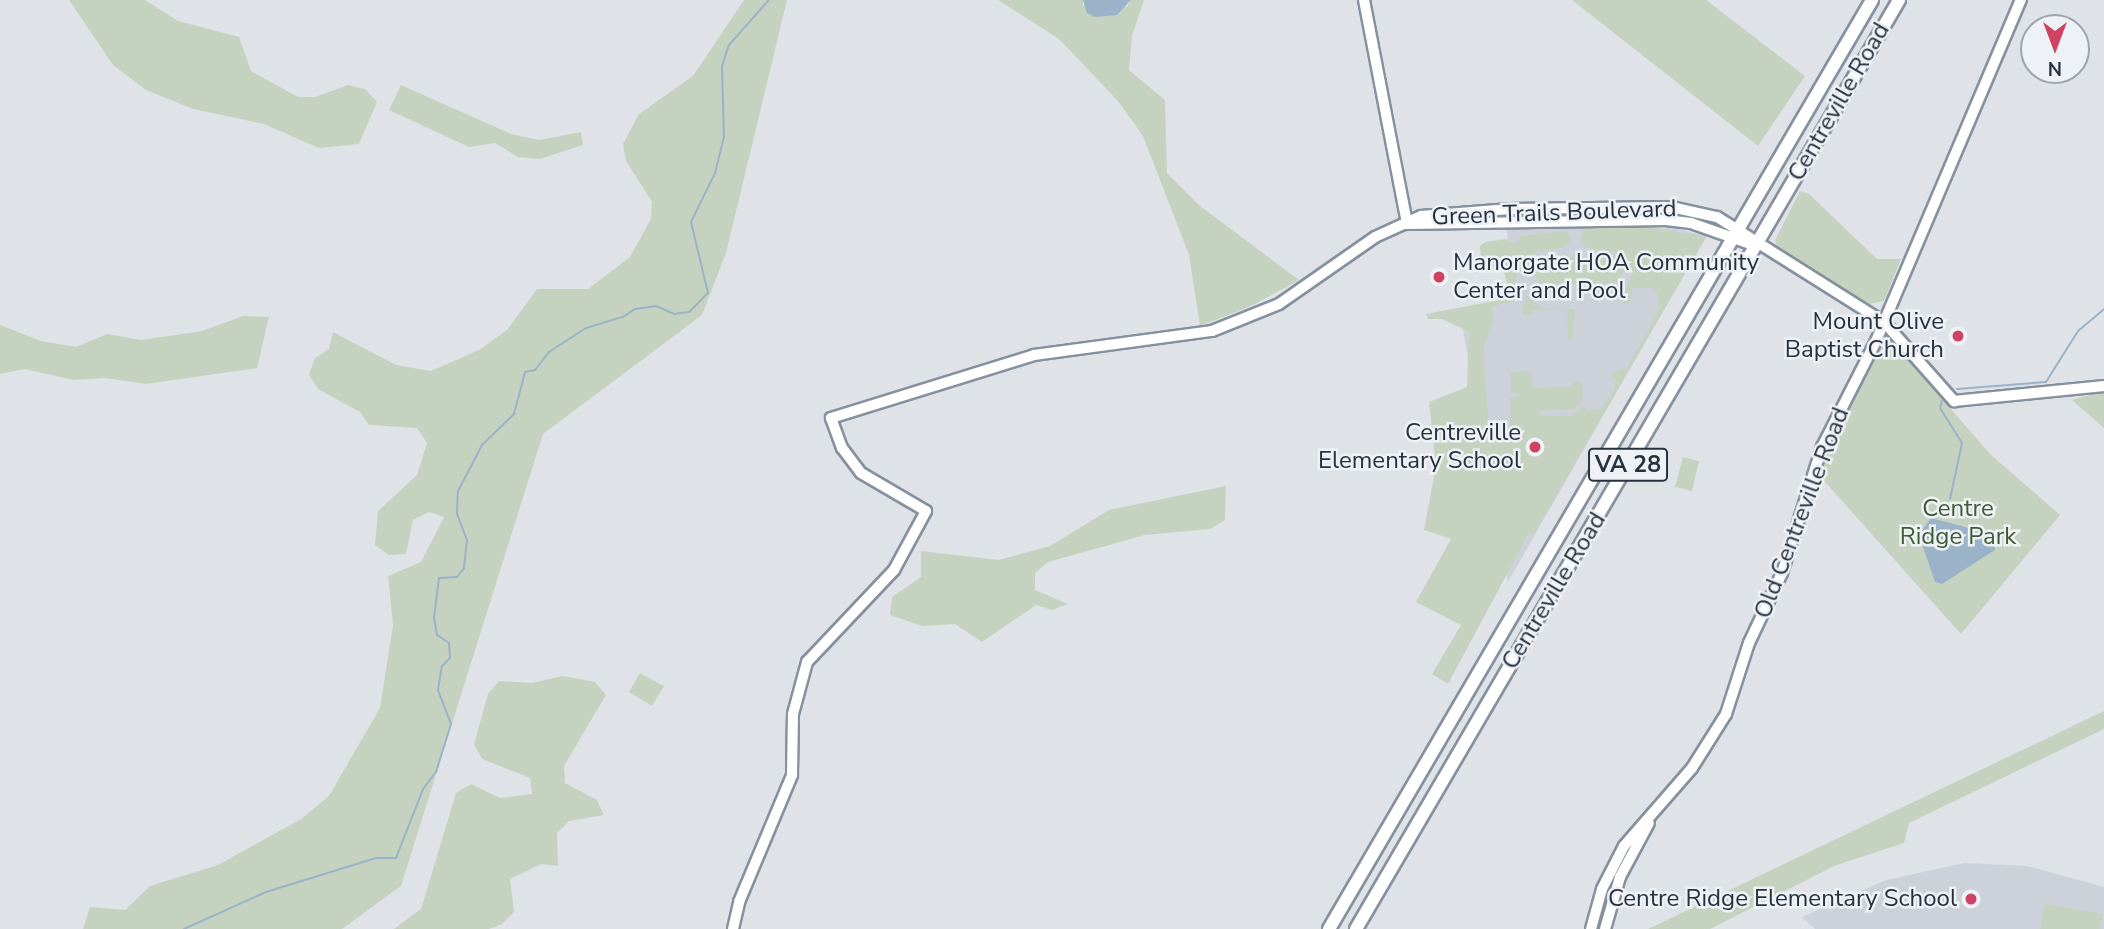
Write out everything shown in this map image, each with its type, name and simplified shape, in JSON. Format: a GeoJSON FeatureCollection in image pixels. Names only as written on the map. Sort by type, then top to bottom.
{"type":"FeatureCollection","features":[{"type":"Feature","properties":{"kind":"highway","name":"Centreville Road"},"geometry":{"type":"LineString","coordinates":[[1329,929],[1872,0]]}},
{"type":"Feature","properties":{"kind":"highway","name":"Centreville Road"},"geometry":{"type":"LineString","coordinates":[[1356,929],[1899,0]]}},
{"type":"Feature","properties":{"kind":"street"},"geometry":{"type":"LineString","coordinates":[[1364,0],[1407,224]]}},
{"type":"Feature","properties":{"kind":"street","name":"Old Centreville Road"},"geometry":{"type":"LineString","coordinates":[[1649,822],[1704,751],[1726,714],[1749,643],[1782,573],[1822,447],[1884,322],[2021,0]]}},
{"type":"Feature","properties":{"kind":"street","name":"Green Trails Boulevard"},"geometry":{"type":"LineString","coordinates":[[733,929],[738,902],[792,775],[793,714],[807,662],[894,570],[926,511],[862,473],[842,448],[831,418],[1034,355],[1164,341],[1232,325],[1286,300],[1375,237],[1422,216],[1453,211],[1671,207],[1704,213],[1884,322],[1954,401],[2104,386]]}},
{"type":"Feature","properties":{"kind":"street"},"geometry":{"type":"LineString","coordinates":[[1591,929],[1602,889],[1626,844],[1649,822]]}},
{"type":"Feature","properties":{"kind":"street"},"geometry":{"type":"LineString","coordinates":[[1605,929],[1620,877],[1649,822]]}},
{"type":"Feature","properties":{"kind":"shaded area","name":"Centreville Elementary School"},"geometry":{"type":"Polygon","coordinates":[[[1620,224],[1669,227],[1706,236],[1508,582],[1460,313],[1510,302],[1507,227],[1620,224]]]}},
{"type":"Feature","properties":{"kind":"shaded area","name":"Centre Ridge Elementary School"},"geometry":{"type":"Polygon","coordinates":[[[1964,863],[2027,866],[2104,887],[2104,929],[1815,929],[1802,917],[1886,880],[1964,863]]]}},
{"type":"Feature","properties":{"kind":"green space"},"geometry":{"type":"Polygon","coordinates":[[[69,0],[145,0],[178,21],[239,37],[251,71],[298,97],[315,97],[348,85],[365,89],[377,102],[359,144],[319,148],[264,124],[193,109],[146,90],[113,65],[69,0]]]}},
{"type":"Feature","properties":{"kind":"green space"},"geometry":{"type":"Polygon","coordinates":[[[744,0],[787,0],[726,253],[702,315],[543,434],[401,886],[342,929],[83,929],[90,907],[125,910],[150,886],[218,865],[301,819],[329,796],[380,708],[393,625],[388,576],[421,562],[444,517],[429,512],[413,520],[406,554],[389,555],[375,545],[378,511],[417,475],[427,443],[417,428],[369,425],[360,412],[318,389],[309,375],[315,358],[329,349],[333,332],[396,365],[431,371],[479,350],[507,330],[537,289],[588,289],[630,257],[651,219],[652,202],[626,161],[623,144],[639,114],[693,76],[744,0]]]}},
{"type":"Feature","properties":{"kind":"green space"},"geometry":{"type":"Polygon","coordinates":[[[998,0],[1083,0],[1083,5],[1127,7],[1131,0],[1144,0],[1132,36],[1129,70],[1165,100],[1167,173],[1200,206],[1299,280],[1251,306],[1200,326],[1189,255],[1143,136],[1118,101],[1059,39],[998,0]]]}},
{"type":"Feature","properties":{"kind":"green space"},"geometry":{"type":"Polygon","coordinates":[[[1572,0],[1706,0],[1805,76],[1758,146],[1572,0]]]}},
{"type":"Feature","properties":{"kind":"green space"},"geometry":{"type":"Polygon","coordinates":[[[401,85],[511,134],[539,140],[581,132],[583,145],[540,159],[518,157],[495,143],[469,147],[389,110],[401,85]]]}},
{"type":"Feature","properties":{"kind":"green space"},"geometry":{"type":"Polygon","coordinates":[[[1800,191],[1809,194],[1877,259],[1901,259],[1884,301],[1869,304],[1778,249],[1775,240],[1800,191]]]}},
{"type":"Feature","properties":{"kind":"green space"},"geometry":{"type":"Polygon","coordinates":[[[1624,224],[1707,236],[1534,534],[1529,533],[1448,684],[1432,674],[1461,625],[1416,602],[1451,539],[1424,530],[1436,466],[1429,402],[1467,387],[1469,332],[1442,319],[1428,319],[1426,314],[1510,298],[1503,267],[1482,271],[1480,246],[1485,242],[1506,239],[1516,244],[1521,236],[1568,231],[1571,238],[1566,247],[1538,251],[1527,259],[1517,273],[1513,302],[1493,306],[1494,321],[1483,347],[1489,428],[1510,428],[1510,397],[1523,396],[1511,393],[1511,372],[1529,371],[1533,388],[1571,387],[1573,381],[1582,382],[1583,399],[1575,409],[1539,411],[1539,416],[1572,416],[1584,405],[1586,410],[1601,409],[1614,390],[1616,379],[1610,376],[1621,368],[1625,370],[1655,318],[1652,315],[1658,313],[1658,293],[1653,288],[1633,288],[1630,304],[1621,304],[1632,272],[1623,252],[1586,248],[1580,240],[1585,225],[1624,224]]]}},
{"type":"Feature","properties":{"kind":"green space"},"geometry":{"type":"Polygon","coordinates":[[[1613,256],[1621,260],[1626,270],[1614,284],[1543,285],[1532,275],[1533,265],[1543,258],[1613,256]]]}},
{"type":"Feature","properties":{"kind":"green space"},"geometry":{"type":"Polygon","coordinates":[[[1526,295],[1541,308],[1575,309],[1572,339],[1568,339],[1567,309],[1533,310],[1533,315],[1522,315],[1526,295]]]}},
{"type":"Feature","properties":{"kind":"green space"},"geometry":{"type":"Polygon","coordinates":[[[243,316],[269,317],[257,368],[146,384],[105,378],[73,380],[25,369],[0,374],[0,325],[41,341],[76,347],[107,334],[141,340],[202,331],[243,316]]]}},
{"type":"Feature","properties":{"kind":"green space","name":"Centre Ridge Park"},"geometry":{"type":"Polygon","coordinates":[[[1885,339],[1890,339],[1990,454],[2060,515],[1961,634],[1817,473],[1843,414],[1885,339]]]}},
{"type":"Feature","properties":{"kind":"green space"},"geometry":{"type":"Polygon","coordinates":[[[2104,391],[2104,428],[2072,400],[2104,391]]]}},
{"type":"Feature","properties":{"kind":"green space"},"geometry":{"type":"Polygon","coordinates":[[[1683,457],[1699,461],[1692,491],[1675,487],[1683,457]]]}},
{"type":"Feature","properties":{"kind":"green space"},"geometry":{"type":"Polygon","coordinates":[[[1226,486],[1225,520],[1210,529],[1145,535],[1048,562],[1035,573],[1035,590],[1068,604],[1052,610],[1036,605],[982,642],[955,624],[922,626],[890,615],[892,597],[921,577],[921,551],[999,560],[1050,546],[1109,510],[1226,486]]]}},
{"type":"Feature","properties":{"kind":"green space"},"geometry":{"type":"Polygon","coordinates":[[[640,673],[664,686],[652,706],[629,692],[640,673]]]}},
{"type":"Feature","properties":{"kind":"green space"},"geometry":{"type":"Polygon","coordinates":[[[563,676],[595,682],[606,695],[564,766],[565,783],[597,800],[604,815],[569,821],[557,833],[558,866],[541,864],[510,879],[514,912],[502,924],[489,929],[394,929],[421,909],[456,793],[471,784],[500,798],[532,794],[530,778],[482,759],[474,744],[488,694],[499,681],[532,683],[563,676]]]}},
{"type":"Feature","properties":{"kind":"green space"},"geometry":{"type":"Polygon","coordinates":[[[2104,711],[2104,729],[1909,823],[1904,843],[1834,866],[1710,929],[1648,929],[2104,711]]]}},
{"type":"Feature","properties":{"kind":"green space"},"geometry":{"type":"Polygon","coordinates":[[[2044,904],[2103,914],[2100,929],[2040,929],[2044,904]]]}},
{"type":"Feature","properties":{"kind":"water"},"geometry":{"type":"Polygon","coordinates":[[[1083,0],[1131,0],[1117,15],[1095,17],[1087,13],[1083,0]]]}},
{"type":"Feature","properties":{"kind":"water"},"geometry":{"type":"Polygon","coordinates":[[[1931,518],[1991,534],[1995,550],[1942,584],[1935,582],[1919,535],[1931,518]]]}},
{"type":"Feature","properties":{"kind":"waterway"},"geometry":{"type":"LineString","coordinates":[[184,929],[266,892],[376,858],[396,858],[423,789],[436,772],[451,724],[438,690],[442,666],[450,658],[449,643],[437,635],[434,618],[439,578],[457,577],[464,568],[467,540],[457,514],[458,491],[482,445],[514,414],[525,372],[535,370],[549,352],[586,328],[623,317],[635,309],[656,306],[674,314],[689,312],[708,293],[691,222],[715,173],[724,138],[722,66],[729,45],[769,0]]}},
{"type":"Feature","properties":{"kind":"waterway"},"geometry":{"type":"LineString","coordinates":[[1957,389],[2046,382],[2078,331],[2104,309]]}},
{"type":"Feature","properties":{"kind":"waterway"},"geometry":{"type":"LineString","coordinates":[[1942,401],[1940,408],[1962,443],[1950,499]]}},
{"type":"Feature","properties":{"kind":"place","name":"Manorgate HOA Community Center and Pool"},"geometry":{"type":"Point","coordinates":[1439,277]}},
{"type":"Feature","properties":{"kind":"place","name":"Mount Olive Baptist Church"},"geometry":{"type":"Point","coordinates":[1958,336]}},
{"type":"Feature","properties":{"kind":"place","name":"Centreville Elementary School"},"geometry":{"type":"Point","coordinates":[1535,447]}},
{"type":"Feature","properties":{"kind":"place","name":"Centre Ridge Elementary School"},"geometry":{"type":"Point","coordinates":[1971,899]}}]}
